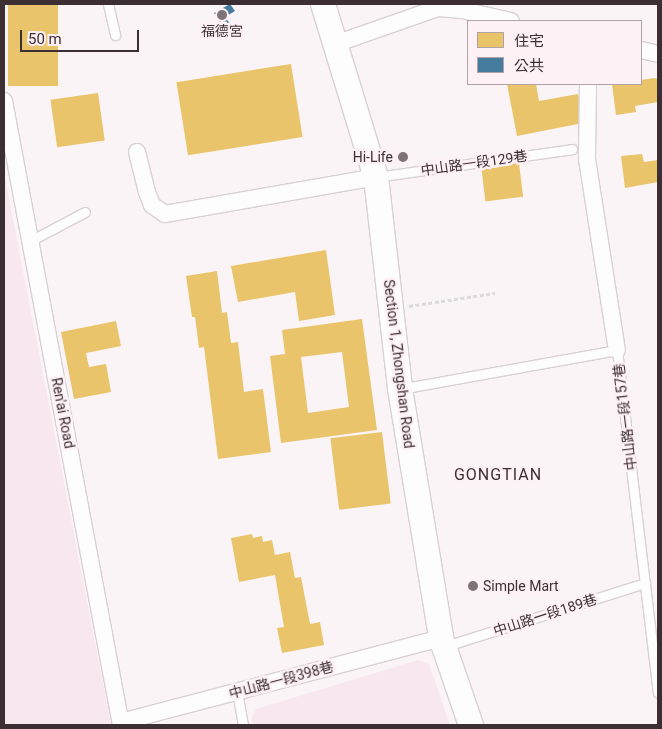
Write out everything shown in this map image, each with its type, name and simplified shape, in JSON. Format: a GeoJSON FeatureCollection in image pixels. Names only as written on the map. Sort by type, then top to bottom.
{"type":"FeatureCollection","features":[{"type":"Feature","properties":{"kind":"main road","name":"Section 1, Zhongshan Road"},"geometry":{"type":"LineString","coordinates":[[323,4],[376,177],[400,389],[443,642],[471,725]]}},
{"type":"Feature","properties":{"kind":"street"},"geometry":{"type":"LineString","coordinates":[[335,44],[438,8],[462,10],[507,20]]}},
{"type":"Feature","properties":{"kind":"street"},"geometry":{"type":"LineString","coordinates":[[642,50],[658,54]]}},
{"type":"Feature","properties":{"kind":"street"},"geometry":{"type":"LineString","coordinates":[[588,85],[587,159],[617,350]]}},
{"type":"Feature","properties":{"kind":"street","name":"Ren'ai Road"},"geometry":{"type":"LineString","coordinates":[[4,101],[121,724]]}},
{"type":"Feature","properties":{"kind":"street"},"geometry":{"type":"LineString","coordinates":[[137,152],[152,205],[165,214],[376,177]]}},
{"type":"Feature","properties":{"kind":"street","name":"中山路一段398巷"},"geometry":{"type":"LineString","coordinates":[[121,724],[237,691],[443,642]]}},
{"type":"Feature","properties":{"kind":"lane"},"geometry":{"type":"LineString","coordinates":[[108,4],[114,35]]}},
{"type":"Feature","properties":{"kind":"lane","name":"中山路一段129巷"},"geometry":{"type":"LineString","coordinates":[[376,177],[572,149]]}},
{"type":"Feature","properties":{"kind":"lane"},"geometry":{"type":"LineString","coordinates":[[30,241],[85,212]]}},
{"type":"Feature","properties":{"kind":"lane","name":"中山路一段157巷"},"geometry":{"type":"LineString","coordinates":[[400,389],[617,350],[658,693]]}},
{"type":"Feature","properties":{"kind":"lane","name":"中山路一段189巷"},"geometry":{"type":"LineString","coordinates":[[443,642],[645,583]]}},
{"type":"Feature","properties":{"kind":"lane"},"geometry":{"type":"LineString","coordinates":[[237,691],[243,725]]}},
{"type":"Feature","properties":{"kind":"path"},"geometry":{"type":"LineString","coordinates":[[392,308],[495,293]]}},
{"type":"Feature","properties":{"kind":"shaded area"},"geometry":{"type":"Polygon","coordinates":[[[4,173],[111,725],[4,725],[4,173]]]}},
{"type":"Feature","properties":{"kind":"shaded area"},"geometry":{"type":"Polygon","coordinates":[[[418,660],[429,664],[450,725],[253,725],[252,718],[256,709],[418,660]]]}},
{"type":"Feature","properties":{"kind":"building: 住宅"},"geometry":{"type":"Polygon","coordinates":[[[8,4],[58,4],[58,86],[8,86],[8,4]]]}},
{"type":"Feature","properties":{"kind":"building: 住宅"},"geometry":{"type":"Polygon","coordinates":[[[291,64],[303,137],[188,155],[176,82],[291,64]]]}},
{"type":"Feature","properties":{"kind":"building: 住宅"},"geometry":{"type":"Polygon","coordinates":[[[658,79],[658,102],[635,106],[636,112],[616,115],[612,85],[642,85],[642,80],[658,79]]]}},
{"type":"Feature","properties":{"kind":"building: 住宅"},"geometry":{"type":"Polygon","coordinates":[[[507,85],[536,85],[539,101],[578,94],[583,123],[517,136],[507,85]]]}},
{"type":"Feature","properties":{"kind":"building: 住宅"},"geometry":{"type":"Polygon","coordinates":[[[98,93],[105,141],[57,147],[50,100],[98,93]]]}},
{"type":"Feature","properties":{"kind":"building: 住宅"},"geometry":{"type":"Polygon","coordinates":[[[642,154],[644,162],[658,160],[658,182],[625,188],[621,156],[642,154]]]}},
{"type":"Feature","properties":{"kind":"building: 住宅"},"geometry":{"type":"Polygon","coordinates":[[[519,163],[523,197],[485,201],[481,168],[519,163]]]}},
{"type":"Feature","properties":{"kind":"building: 住宅"},"geometry":{"type":"Polygon","coordinates":[[[326,250],[335,315],[299,321],[295,292],[238,302],[231,266],[326,250]]]}},
{"type":"Feature","properties":{"kind":"building: 住宅"},"geometry":{"type":"Polygon","coordinates":[[[217,271],[222,313],[227,312],[231,343],[238,342],[244,392],[263,389],[271,452],[218,459],[204,347],[199,348],[195,317],[192,317],[186,276],[217,271]]]}},
{"type":"Feature","properties":{"kind":"building: 住宅"},"geometry":{"type":"Polygon","coordinates":[[[362,319],[377,430],[281,443],[270,356],[285,354],[282,330],[362,319]],[[342,352],[301,357],[308,413],[349,407],[342,352]]]}},
{"type":"Feature","properties":{"kind":"building: 住宅"},"geometry":{"type":"Polygon","coordinates":[[[116,321],[121,346],[86,353],[89,367],[106,364],[111,392],[74,399],[61,332],[116,321]]]}},
{"type":"Feature","properties":{"kind":"building: 住宅"},"geometry":{"type":"Polygon","coordinates":[[[382,432],[391,503],[339,510],[330,438],[382,432]]]}},
{"type":"Feature","properties":{"kind":"building: 住宅"},"geometry":{"type":"Polygon","coordinates":[[[252,534],[253,538],[262,536],[263,542],[272,540],[275,555],[290,552],[295,578],[301,577],[310,624],[320,622],[324,645],[282,653],[277,628],[284,627],[275,575],[239,582],[231,538],[252,534]]]}},
{"type":"Feature","properties":{"kind":"building: 公共","name":"福德宮"},"geometry":{"type":"Polygon","coordinates":[[[230,4],[235,11],[225,17],[231,25],[224,29],[214,13],[230,4]]]}},
{"type":"Feature","properties":{"kind":"place","name":"福德宮"},"geometry":{"type":"Point","coordinates":[222,15]}},
{"type":"Feature","properties":{"kind":"place","name":"Hi-Life"},"geometry":{"type":"Point","coordinates":[403,157]}},
{"type":"Feature","properties":{"kind":"place","name":"Simple Mart"},"geometry":{"type":"Point","coordinates":[473,586]}},
{"type":"Feature","properties":{"kind":"district","name":"GONGTIAN"},"geometry":{"type":"Point","coordinates":[498,475]}}]}
